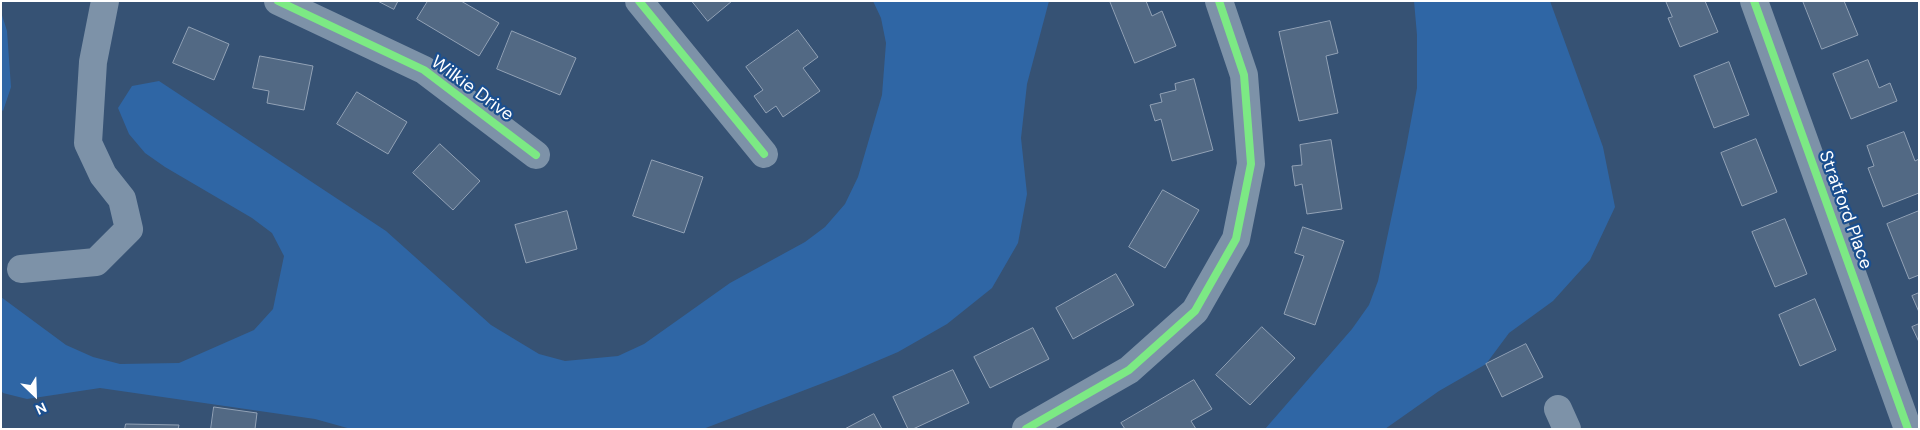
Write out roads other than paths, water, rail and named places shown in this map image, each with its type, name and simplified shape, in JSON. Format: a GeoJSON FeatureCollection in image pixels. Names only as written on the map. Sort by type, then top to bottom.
{"type":"FeatureCollection","features":[{"type":"Feature","properties":{"kind":"street"},"geometry":{"type":"LineString","coordinates":[[21,269],[96,262],[129,229],[122,199],[103,175],[88,143],[93,62],[105,1]]}},
{"type":"Feature","properties":{"kind":"street","name":"Wilkie Drive"},"geometry":{"type":"LineString","coordinates":[[278,1],[424,70],[536,155]]}},
{"type":"Feature","properties":{"kind":"street"},"geometry":{"type":"LineString","coordinates":[[639,1],[764,154]]}},
{"type":"Feature","properties":{"kind":"street"},"geometry":{"type":"LineString","coordinates":[[1026,429],[1129,370],[1195,311],[1236,240],[1251,164],[1244,75],[1219,1]]}},
{"type":"Feature","properties":{"kind":"street","name":"Stratford Place"},"geometry":{"type":"LineString","coordinates":[[1754,1],[1908,429]]}}]}
